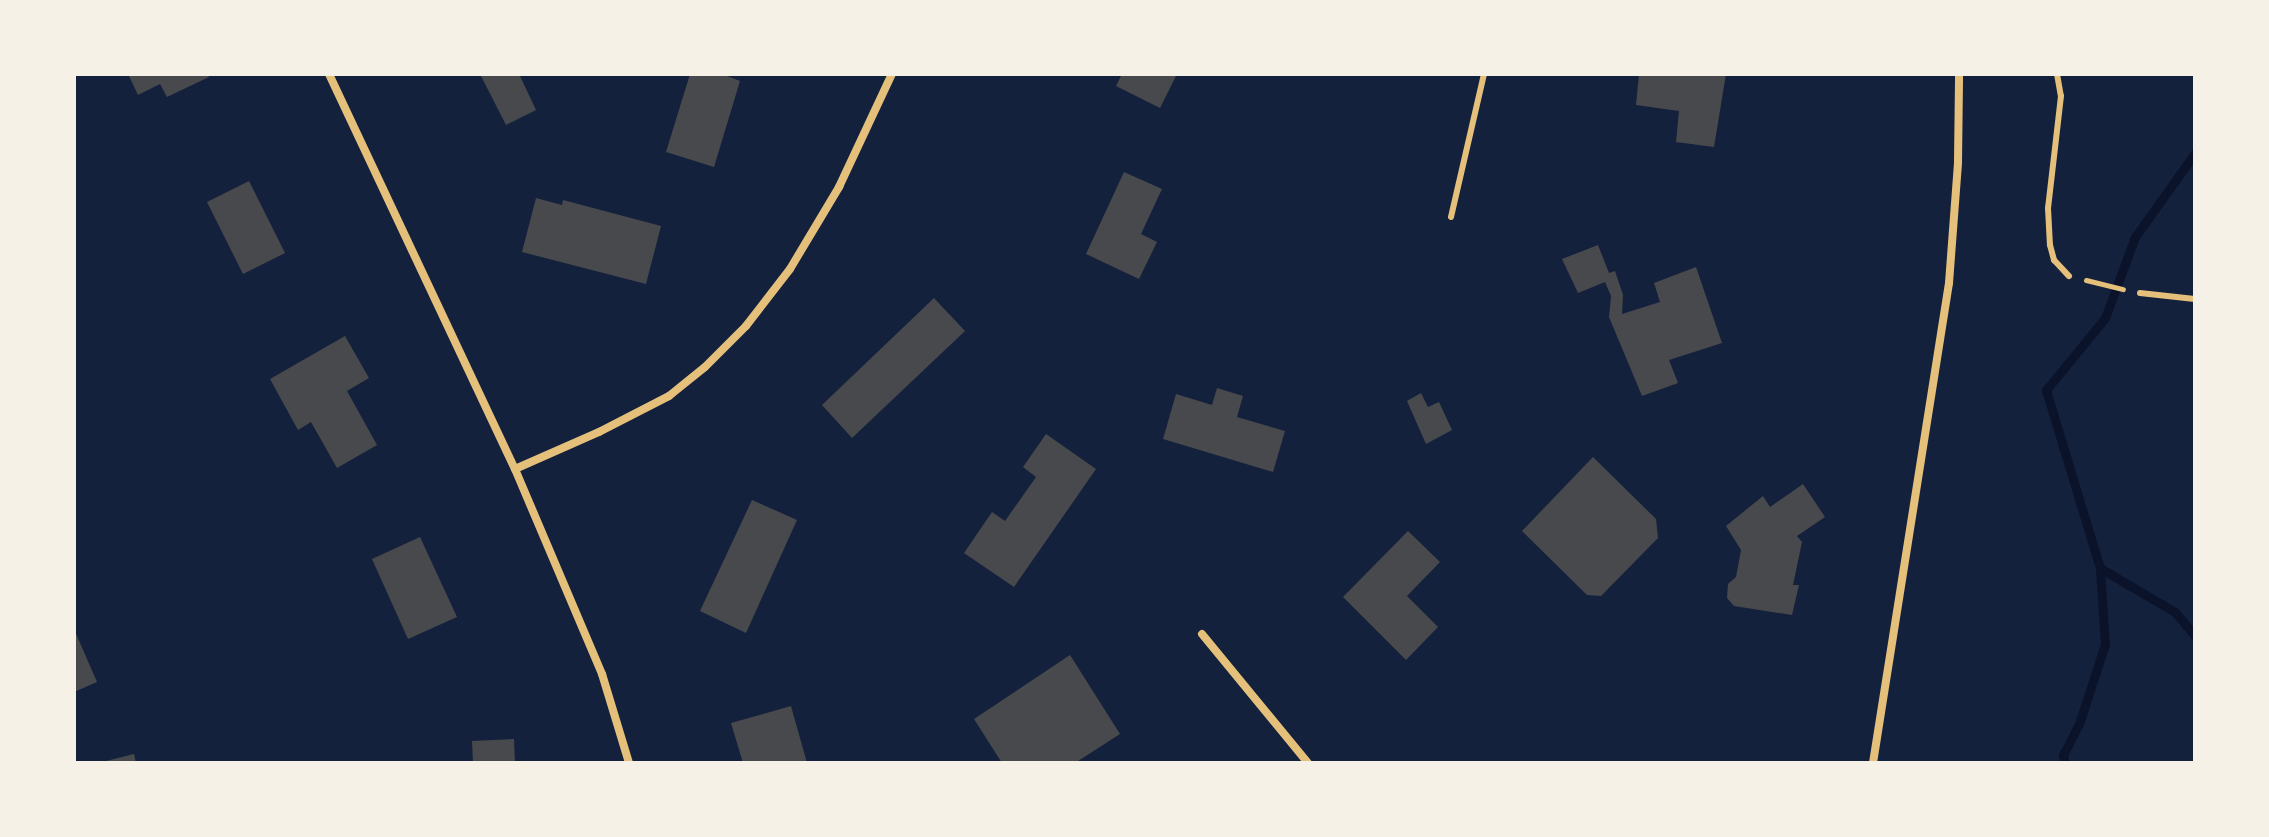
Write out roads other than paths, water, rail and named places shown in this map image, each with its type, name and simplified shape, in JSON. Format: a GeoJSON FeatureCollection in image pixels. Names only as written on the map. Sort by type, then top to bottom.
{"type":"FeatureCollection","features":[{"type":"Feature","properties":{"kind":"street"},"geometry":{"type":"LineString","coordinates":[[329,74],[515,469],[602,674],[629,763]]}},
{"type":"Feature","properties":{"kind":"street"},"geometry":{"type":"LineString","coordinates":[[515,469],[599,432],[669,396],[705,367],[746,326],[790,269],[839,187],[892,74]]}},
{"type":"Feature","properties":{"kind":"street"},"geometry":{"type":"LineString","coordinates":[[1873,763],[1949,283],[1958,162],[1959,74]]}},
{"type":"Feature","properties":{"kind":"street"},"geometry":{"type":"LineString","coordinates":[[1202,634],[1308,763]]}},
{"type":"Feature","properties":{"kind":"lane"},"geometry":{"type":"LineString","coordinates":[[1451,217],[1484,74]]}},
{"type":"Feature","properties":{"kind":"lane"},"geometry":{"type":"LineString","coordinates":[[2057,74],[2061,96],[2048,208],[2050,245],[2054,260],[2069,276]]}},
{"type":"Feature","properties":{"kind":"lane"},"geometry":{"type":"LineString","coordinates":[[2140,293],[2195,299]]}},
{"type":"Feature","properties":{"kind":"waterway"},"geometry":{"type":"LineString","coordinates":[[2065,763],[2063,755],[2080,721],[2105,644],[2100,568],[2046,390],[2105,318],[2135,237],[2195,153]]}},
{"type":"Feature","properties":{"kind":"waterway"},"geometry":{"type":"LineString","coordinates":[[2100,568],[2175,612],[2195,636]]}}]}
